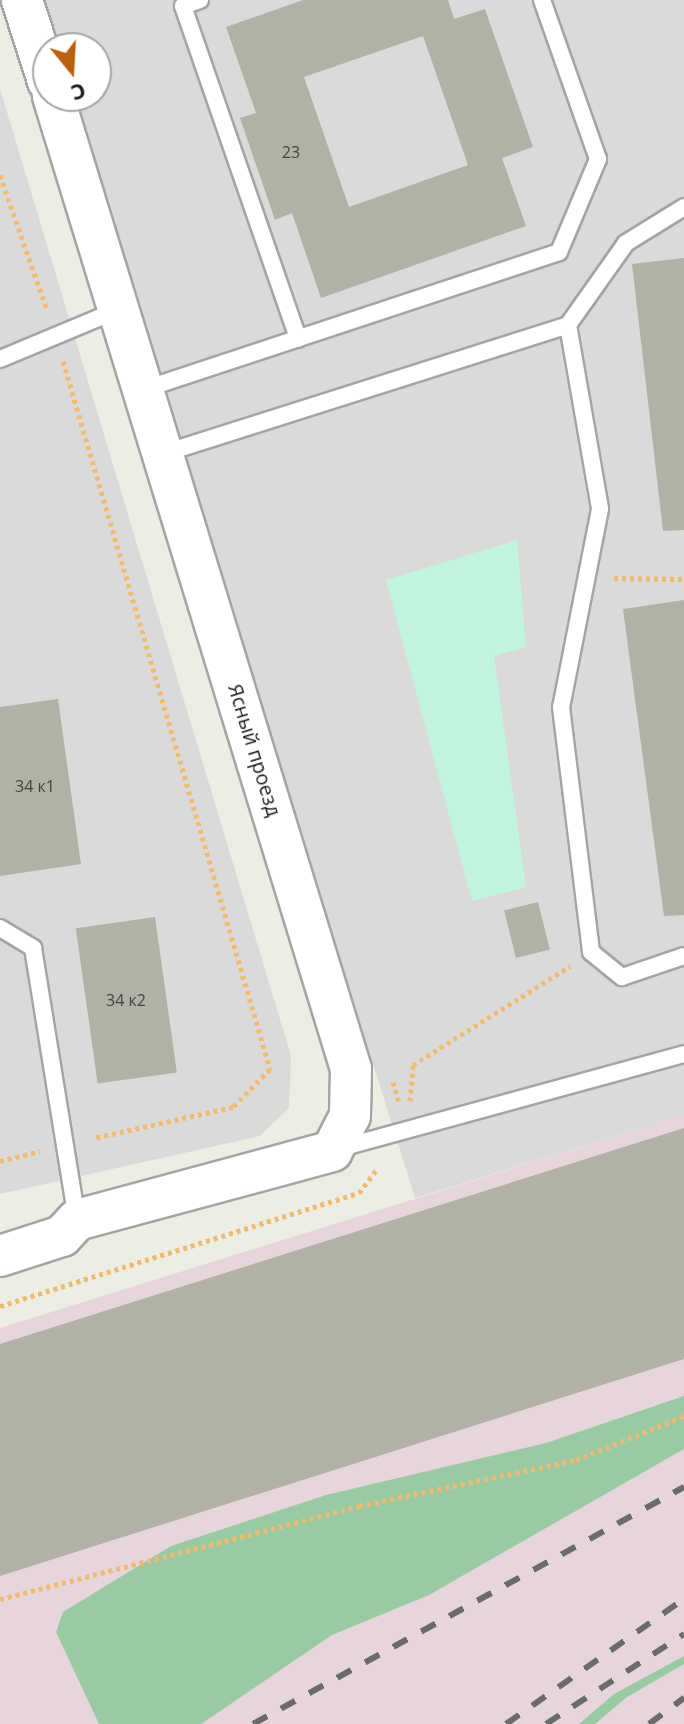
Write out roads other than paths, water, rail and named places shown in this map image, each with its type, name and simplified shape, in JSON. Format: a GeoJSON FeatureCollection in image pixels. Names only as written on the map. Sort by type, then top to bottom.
{"type":"FeatureCollection","features":[{"type":"Feature","properties":{"kind":"street"},"geometry":{"type":"LineString","coordinates":[[22,0],[32,32]]}},
{"type":"Feature","properties":{"kind":"street","name":"Ясный проезд"},"geometry":{"type":"LineString","coordinates":[[58,112],[165,453],[351,1069],[350,1116],[332,1151]]}},
{"type":"Feature","properties":{"kind":"street"},"geometry":{"type":"LineString","coordinates":[[0,1256],[62,1236],[77,1220],[332,1151]]}},
{"type":"Feature","properties":{"kind":"street"},"geometry":{"type":"LineString","coordinates":[[0,1225],[61,1213],[77,1220]]}},
{"type":"Feature","properties":{"kind":"lane"},"geometry":{"type":"LineString","coordinates":[[200,0],[183,6],[298,339]]}},
{"type":"Feature","properties":{"kind":"lane"},"geometry":{"type":"LineString","coordinates":[[145,389],[559,252],[598,159],[542,0]]}},
{"type":"Feature","properties":{"kind":"lane"},"geometry":{"type":"LineString","coordinates":[[165,453],[568,325],[626,243],[684,207]]}},
{"type":"Feature","properties":{"kind":"lane"},"geometry":{"type":"LineString","coordinates":[[0,359],[120,309]]}},
{"type":"Feature","properties":{"kind":"lane"},"geometry":{"type":"LineString","coordinates":[[568,325],[600,509],[589,578],[561,707],[591,952],[622,977],[684,956]]}},
{"type":"Feature","properties":{"kind":"lane"},"geometry":{"type":"LineString","coordinates":[[0,928],[33,948],[77,1220]]}},
{"type":"Feature","properties":{"kind":"lane"},"geometry":{"type":"LineString","coordinates":[[332,1151],[684,1054]]}},
{"type":"Feature","properties":{"kind":"railway"},"geometry":{"type":"LineString","coordinates":[[253,1724],[684,1487]]}},
{"type":"Feature","properties":{"kind":"railway"},"geometry":{"type":"LineString","coordinates":[[506,1724],[684,1599]]}},
{"type":"Feature","properties":{"kind":"railway"},"geometry":{"type":"LineString","coordinates":[[546,1724],[684,1634]]}},
{"type":"Feature","properties":{"kind":"railway"},"geometry":{"type":"LineString","coordinates":[[649,1724],[684,1698]]}}]}
